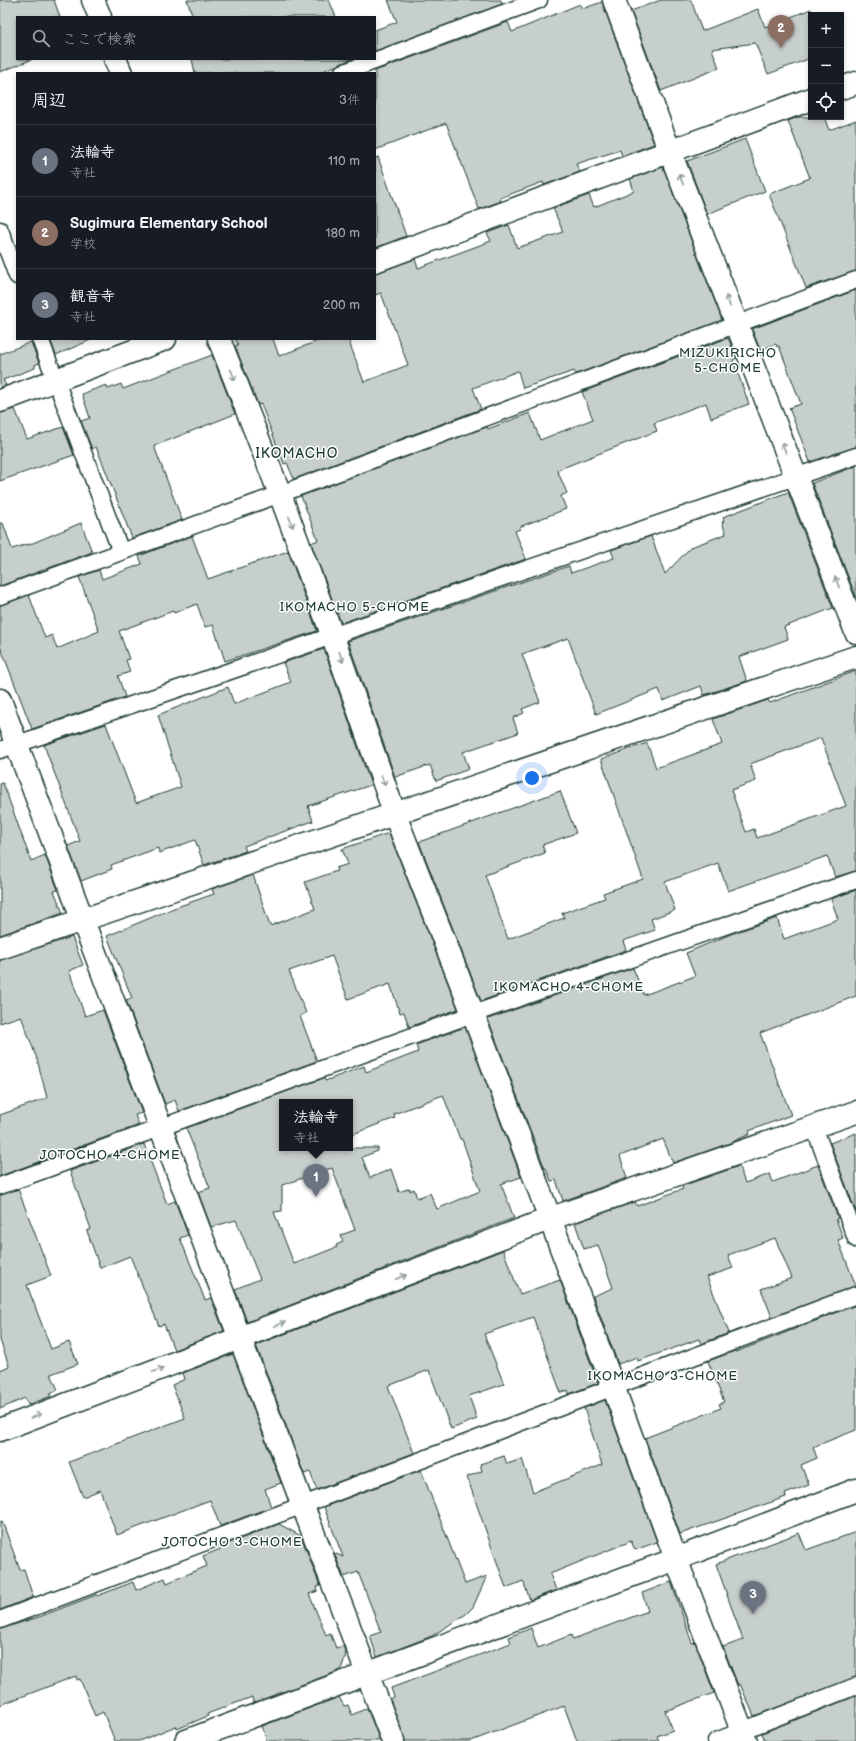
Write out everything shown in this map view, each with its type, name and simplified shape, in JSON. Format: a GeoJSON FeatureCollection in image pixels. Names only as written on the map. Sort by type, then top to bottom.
{"type":"FeatureCollection","features":[{"type":"Feature","properties":{"kind":"street"},"geometry":{"type":"LineString","coordinates":[[93,0],[100,16]]}},
{"type":"Feature","properties":{"kind":"street"},"geometry":{"type":"LineString","coordinates":[[614,0],[670,152],[856,632]]}},
{"type":"Feature","properties":{"kind":"street"},"geometry":{"type":"LineString","coordinates":[[116,60],[121,72]]}},
{"type":"Feature","properties":{"kind":"street"},"geometry":{"type":"LineString","coordinates":[[844,87],[856,83]]}},
{"type":"Feature","properties":{"kind":"street"},"geometry":{"type":"LineString","coordinates":[[376,261],[808,100]]}},
{"type":"Feature","properties":{"kind":"street"},"geometry":{"type":"LineString","coordinates":[[0,402],[162,340]]}},
{"type":"Feature","properties":{"kind":"street"},"geometry":{"type":"LineString","coordinates":[[219,340],[334,637],[395,815],[473,1014],[613,1386],[676,1559],[744,1736]]}},
{"type":"Feature","properties":{"kind":"street"},"geometry":{"type":"LineString","coordinates":[[0,948],[395,815],[856,657]]}},
{"type":"Feature","properties":{"kind":"street"},"geometry":{"type":"LineString","coordinates":[[0,700],[9,747],[83,919],[303,1506],[368,1672],[393,1741]]}},
{"type":"Feature","properties":{"kind":"street"},"geometry":{"type":"LineString","coordinates":[[0,1430],[549,1219],[856,1112]]}},
{"type":"Feature","properties":{"kind":"street"},"geometry":{"type":"LineString","coordinates":[[186,1741],[368,1672],[676,1559],[856,1490]]}},
{"type":"Feature","properties":{"kind":"lane"},"geometry":{"type":"LineString","coordinates":[[345,72],[539,0]]}},
{"type":"Feature","properties":{"kind":"lane"},"geometry":{"type":"LineString","coordinates":[[0,230],[16,273]]}},
{"type":"Feature","properties":{"kind":"lane"},"geometry":{"type":"LineString","coordinates":[[0,596],[280,494],[856,280]]}},
{"type":"Feature","properties":{"kind":"lane"},"geometry":{"type":"LineString","coordinates":[[40,340],[121,552]]}},
{"type":"Feature","properties":{"kind":"lane"},"geometry":{"type":"LineString","coordinates":[[9,747],[334,637],[856,456]]}},
{"type":"Feature","properties":{"kind":"lane"},"geometry":{"type":"LineString","coordinates":[[0,1186],[161,1126],[473,1014],[856,880]]}},
{"type":"Feature","properties":{"kind":"lane"},"geometry":{"type":"LineString","coordinates":[[814,1127],[856,1239]]}},
{"type":"Feature","properties":{"kind":"lane"},"geometry":{"type":"LineString","coordinates":[[0,1620],[856,1295]]}},
{"type":"Feature","properties":{"kind":"lane"},"geometry":{"type":"LineString","coordinates":[[716,1741],[744,1736],[856,1686]]}},
{"type":"Feature","properties":{"kind":"building"},"geometry":{"type":"Polygon","coordinates":[[[0,0],[54,0],[60,16],[16,16],[16,60],[30,60],[0,72],[0,0]]]}},
{"type":"Feature","properties":{"kind":"building"},"geometry":{"type":"Polygon","coordinates":[[[187,0],[329,0],[336,16],[193,16],[187,0]]]}},
{"type":"Feature","properties":{"kind":"building"},"geometry":{"type":"Polygon","coordinates":[[[388,0],[501,0],[502,4],[376,51],[376,30],[397,22],[388,0]]]}},
{"type":"Feature","properties":{"kind":"building"},"geometry":{"type":"Polygon","coordinates":[[[661,0],[691,0],[702,31],[758,9],[765,27],[811,9],[811,12],[808,12],[808,59],[768,74],[755,43],[712,49],[719,68],[661,91],[631,11],[661,0]]]}},
{"type":"Feature","properties":{"kind":"building"},"geometry":{"type":"Polygon","coordinates":[[[602,2],[654,144],[622,156],[620,150],[576,164],[580,172],[544,185],[543,182],[500,198],[501,201],[479,209],[446,123],[376,150],[375,71],[508,22],[512,32],[580,4],[582,9],[602,2]]]}},
{"type":"Feature","properties":{"kind":"building"},"geometry":{"type":"Polygon","coordinates":[[[192,60],[350,60],[320,72],[195,72],[192,60]]]}},
{"type":"Feature","properties":{"kind":"building"},"geometry":{"type":"Polygon","coordinates":[[[798,117],[808,117],[808,120],[825,120],[829,130],[856,120],[856,271],[806,288],[769,194],[810,178],[788,121],[798,117]]]}},
{"type":"Feature","properties":{"kind":"building"},"geometry":{"type":"Polygon","coordinates":[[[745,139],[765,191],[707,214],[687,161],[745,139]]]}},
{"type":"Feature","properties":{"kind":"building"},"geometry":{"type":"Polygon","coordinates":[[[378,157],[406,236],[376,248],[376,158],[378,157]]]}},
{"type":"Feature","properties":{"kind":"building"},"geometry":{"type":"Polygon","coordinates":[[[663,167],[722,320],[576,374],[574,371],[523,388],[518,371],[473,388],[481,409],[294,479],[287,463],[284,464],[261,404],[258,405],[235,346],[238,345],[236,340],[273,340],[279,356],[320,340],[348,340],[364,382],[408,365],[381,293],[376,295],[376,273],[415,259],[418,268],[491,241],[487,233],[509,225],[517,248],[563,232],[553,208],[589,195],[594,207],[634,191],[630,179],[663,167]]]}},
{"type":"Feature","properties":{"kind":"building"},"geometry":{"type":"Polygon","coordinates":[[[856,290],[856,447],[810,462],[789,408],[801,404],[779,346],[777,347],[776,344],[760,350],[752,329],[856,290]]]}},
{"type":"Feature","properties":{"kind":"building"},"geometry":{"type":"Polygon","coordinates":[[[728,338],[737,358],[733,360],[749,404],[711,418],[706,403],[654,423],[657,431],[557,470],[567,493],[561,496],[566,509],[519,527],[520,529],[515,531],[526,559],[341,623],[311,543],[318,540],[301,496],[487,427],[488,429],[530,413],[540,440],[593,419],[582,392],[728,338]]]}},
{"type":"Feature","properties":{"kind":"building"},"geometry":{"type":"Polygon","coordinates":[[[50,340],[91,340],[56,355],[50,340]]]}},
{"type":"Feature","properties":{"kind":"building"},"geometry":{"type":"Polygon","coordinates":[[[31,342],[39,363],[35,365],[35,368],[3,380],[6,385],[0,388],[0,354],[31,342]]]}},
{"type":"Feature","properties":{"kind":"building"},"geometry":{"type":"Polygon","coordinates":[[[212,355],[235,414],[154,446],[182,520],[132,538],[96,447],[92,449],[81,421],[90,418],[82,394],[106,385],[108,389],[121,384],[123,389],[212,355]]]}},
{"type":"Feature","properties":{"kind":"building"},"geometry":{"type":"Polygon","coordinates":[[[15,409],[27,439],[63,427],[74,455],[0,481],[0,413],[15,409]]]}},
{"type":"Feature","properties":{"kind":"building"},"geometry":{"type":"Polygon","coordinates":[[[856,466],[856,597],[812,483],[856,466]]]}},
{"type":"Feature","properties":{"kind":"building"},"geometry":{"type":"Polygon","coordinates":[[[788,492],[833,608],[784,627],[788,639],[739,657],[747,681],[704,695],[701,686],[663,701],[659,689],[596,714],[568,638],[522,654],[540,702],[522,709],[524,713],[513,718],[518,733],[463,752],[469,769],[436,781],[430,765],[395,777],[348,641],[569,566],[571,573],[614,558],[611,550],[651,536],[665,574],[691,547],[726,534],[722,522],[724,521],[723,517],[788,492]]]}},
{"type":"Feature","properties":{"kind":"building"},"geometry":{"type":"Polygon","coordinates":[[[0,523],[3,523],[12,549],[28,545],[81,523],[92,552],[0,586],[0,523]]]}},
{"type":"Feature","properties":{"kind":"building"},"geometry":{"type":"Polygon","coordinates":[[[192,536],[208,579],[288,551],[317,631],[225,661],[213,625],[205,627],[197,604],[174,613],[173,611],[119,631],[129,659],[126,660],[130,672],[118,676],[125,697],[32,729],[0,646],[0,605],[29,595],[45,638],[52,635],[57,649],[99,631],[79,577],[99,570],[102,579],[142,564],[139,556],[192,536]]]}},
{"type":"Feature","properties":{"kind":"building"},"geometry":{"type":"Polygon","coordinates":[[[324,649],[371,785],[308,806],[313,821],[244,846],[246,851],[204,865],[195,840],[159,853],[158,848],[111,865],[112,869],[81,881],[68,846],[80,841],[44,745],[106,724],[136,803],[181,787],[158,715],[228,687],[234,704],[291,682],[283,663],[324,649]]]}},
{"type":"Feature","properties":{"kind":"building"},"geometry":{"type":"Polygon","coordinates":[[[856,671],[856,871],[835,877],[827,856],[728,891],[718,863],[665,882],[675,910],[651,919],[655,930],[623,941],[626,950],[481,1001],[419,842],[560,791],[576,833],[542,845],[545,853],[485,875],[508,939],[564,918],[562,913],[605,898],[603,893],[643,879],[601,759],[647,743],[656,768],[722,744],[713,719],[768,700],[770,703],[856,671]],[[821,738],[750,764],[756,781],[731,790],[746,832],[754,829],[757,838],[846,806],[821,738]]]}},
{"type":"Feature","properties":{"kind":"building"},"geometry":{"type":"Polygon","coordinates":[[[3,783],[31,861],[45,855],[58,890],[54,891],[63,913],[0,935],[0,784],[3,783]]]}},
{"type":"Feature","properties":{"kind":"building"},"geometry":{"type":"Polygon","coordinates":[[[389,833],[458,1009],[409,1027],[404,1012],[400,1013],[390,984],[348,999],[332,956],[289,971],[306,1013],[300,1016],[317,1061],[179,1111],[175,1100],[165,1104],[126,1000],[132,998],[107,936],[174,908],[214,894],[212,889],[253,875],[270,926],[315,909],[305,882],[337,871],[336,868],[348,864],[342,849],[389,833]]]}},
{"type":"Feature","properties":{"kind":"building"},"geometry":{"type":"Polygon","coordinates":[[[856,890],[856,996],[760,1033],[791,1115],[749,1131],[750,1134],[730,1143],[673,1163],[663,1139],[620,1156],[627,1178],[563,1201],[556,1180],[551,1181],[546,1168],[545,1169],[488,1019],[633,968],[644,995],[695,976],[686,953],[731,934],[777,918],[784,939],[838,919],[831,899],[856,890]]]}},
{"type":"Feature","properties":{"kind":"building"},"geometry":{"type":"Polygon","coordinates":[[[72,937],[83,965],[69,971],[85,1016],[103,1010],[142,1113],[135,1115],[139,1125],[0,1176],[0,1115],[47,1098],[37,1059],[21,1016],[0,1023],[0,960],[72,937]]]}},
{"type":"Feature","properties":{"kind":"building"},"geometry":{"type":"Polygon","coordinates":[[[465,1027],[521,1177],[501,1184],[514,1218],[247,1322],[235,1289],[260,1279],[236,1220],[211,1227],[198,1192],[210,1188],[186,1128],[324,1078],[325,1081],[364,1066],[366,1072],[418,1052],[416,1045],[465,1027]],[[443,1095],[394,1114],[395,1118],[353,1134],[353,1099],[279,1099],[279,1151],[353,1151],[353,1148],[378,1148],[378,1151],[362,1157],[370,1178],[391,1169],[399,1192],[410,1188],[410,1191],[414,1189],[417,1198],[430,1193],[437,1209],[480,1191],[462,1139],[460,1139],[443,1095]],[[332,1168],[282,1185],[282,1211],[274,1212],[294,1264],[337,1247],[336,1245],[343,1242],[341,1235],[355,1230],[332,1168]]]}},
{"type":"Feature","properties":{"kind":"building"},"geometry":{"type":"Polygon","coordinates":[[[856,1133],[856,1212],[830,1143],[856,1133]]]}},
{"type":"Feature","properties":{"kind":"building"},"geometry":{"type":"Polygon","coordinates":[[[144,1144],[167,1204],[175,1201],[188,1235],[180,1238],[205,1300],[211,1298],[224,1331],[174,1350],[164,1324],[159,1326],[130,1256],[100,1268],[87,1231],[91,1229],[70,1171],[144,1144]]]}},
{"type":"Feature","properties":{"kind":"building"},"geometry":{"type":"Polygon","coordinates":[[[818,1165],[838,1218],[836,1219],[843,1238],[838,1240],[856,1286],[772,1317],[761,1289],[792,1278],[775,1238],[728,1255],[733,1268],[707,1277],[729,1333],[701,1344],[699,1339],[638,1361],[637,1357],[618,1364],[593,1296],[613,1288],[598,1245],[584,1249],[575,1223],[635,1202],[637,1206],[683,1189],[682,1186],[739,1166],[745,1183],[770,1174],[773,1182],[818,1165]]]}},
{"type":"Feature","properties":{"kind":"building"},"geometry":{"type":"Polygon","coordinates":[[[18,1189],[51,1276],[27,1285],[51,1349],[69,1342],[78,1364],[51,1374],[58,1390],[50,1394],[51,1396],[28,1405],[25,1398],[0,1409],[0,1370],[9,1366],[0,1340],[0,1195],[18,1189]]]}},
{"type":"Feature","properties":{"kind":"building"},"geometry":{"type":"Polygon","coordinates":[[[503,1250],[520,1294],[560,1280],[598,1383],[569,1394],[568,1390],[561,1393],[533,1317],[484,1334],[504,1384],[469,1396],[477,1419],[451,1429],[429,1370],[388,1386],[414,1453],[317,1490],[310,1472],[304,1474],[256,1345],[503,1250]]]}},
{"type":"Feature","properties":{"kind":"building"},"geometry":{"type":"Polygon","coordinates":[[[856,1305],[856,1430],[813,1447],[817,1458],[801,1465],[809,1485],[785,1494],[786,1497],[680,1534],[645,1438],[721,1408],[719,1404],[724,1402],[708,1361],[735,1351],[736,1352],[856,1305]]]}},
{"type":"Feature","properties":{"kind":"building"},"geometry":{"type":"Polygon","coordinates":[[[233,1354],[281,1483],[265,1489],[271,1507],[220,1526],[210,1500],[117,1535],[100,1490],[83,1497],[69,1462],[185,1418],[172,1385],[185,1379],[183,1373],[233,1354]]]}},
{"type":"Feature","properties":{"kind":"building"},"geometry":{"type":"Polygon","coordinates":[[[605,1400],[657,1542],[635,1550],[631,1541],[550,1574],[556,1590],[530,1600],[523,1581],[506,1588],[467,1477],[482,1471],[480,1464],[504,1456],[507,1464],[522,1459],[533,1492],[602,1465],[584,1408],[605,1400]]]}},
{"type":"Feature","properties":{"kind":"building"},"geometry":{"type":"Polygon","coordinates":[[[421,1470],[465,1584],[487,1576],[473,1607],[466,1614],[432,1636],[377,1657],[370,1636],[381,1632],[358,1572],[344,1577],[334,1553],[343,1557],[324,1507],[421,1470]]]}},
{"type":"Feature","properties":{"kind":"building"},"geometry":{"type":"Polygon","coordinates":[[[2,1521],[20,1570],[24,1569],[33,1597],[0,1610],[0,1522],[2,1521]]]}},
{"type":"Feature","properties":{"kind":"building"},"geometry":{"type":"Polygon","coordinates":[[[279,1524],[301,1536],[320,1586],[317,1587],[318,1591],[309,1594],[326,1635],[330,1633],[336,1648],[343,1646],[346,1654],[341,1670],[253,1703],[252,1697],[207,1714],[208,1716],[177,1729],[176,1726],[139,1741],[115,1741],[103,1712],[95,1716],[80,1679],[77,1680],[76,1676],[0,1705],[0,1629],[39,1617],[133,1582],[136,1590],[165,1578],[167,1583],[207,1566],[203,1556],[228,1546],[227,1544],[279,1524]]]}},
{"type":"Feature","properties":{"kind":"building"},"geometry":{"type":"Polygon","coordinates":[[[856,1532],[856,1677],[754,1716],[740,1684],[738,1685],[723,1647],[743,1640],[716,1564],[799,1533],[806,1550],[856,1532]]]}},
{"type":"Feature","properties":{"kind":"building"},"geometry":{"type":"Polygon","coordinates":[[[671,1582],[692,1643],[695,1642],[714,1693],[665,1711],[673,1730],[657,1736],[659,1741],[577,1741],[564,1706],[471,1741],[405,1741],[390,1699],[394,1697],[391,1688],[511,1643],[509,1637],[531,1628],[538,1648],[571,1635],[573,1639],[648,1611],[642,1593],[671,1582]]]}},
{"type":"Feature","properties":{"kind":"building"},"geometry":{"type":"Polygon","coordinates":[[[856,1696],[856,1741],[765,1741],[762,1733],[856,1696]]]}},
{"type":"Feature","properties":{"kind":"building"},"geometry":{"type":"Polygon","coordinates":[[[339,1697],[344,1706],[348,1705],[352,1715],[367,1708],[380,1741],[267,1741],[262,1726],[339,1697]]]}},
{"type":"Feature","properties":{"kind":"place","name":"Sugimura Elementary School"},"geometry":{"type":"Point","coordinates":[781,48]}},
{"type":"Feature","properties":{"kind":"place","name":"法輪寺"},"geometry":{"type":"Point","coordinates":[316,1197]}},
{"type":"Feature","properties":{"kind":"place","name":"観音寺"},"geometry":{"type":"Point","coordinates":[753,1614]}},
{"type":"Feature","properties":{"kind":"district","name":"MIZUKIRICHO 5-CHOME"},"geometry":{"type":"Point","coordinates":[728,360]}},
{"type":"Feature","properties":{"kind":"district","name":"IKOMACHO"},"geometry":{"type":"Point","coordinates":[297,453]}},
{"type":"Feature","properties":{"kind":"district","name":"IKOMACHO 5-CHOME"},"geometry":{"type":"Point","coordinates":[355,607]}},
{"type":"Feature","properties":{"kind":"district","name":"IKOMACHO 4-CHOME"},"geometry":{"type":"Point","coordinates":[569,987]}},
{"type":"Feature","properties":{"kind":"district","name":"JOTOCHO 4-CHOME"},"geometry":{"type":"Point","coordinates":[110,1155]}},
{"type":"Feature","properties":{"kind":"district","name":"IKOMACHO 3-CHOME"},"geometry":{"type":"Point","coordinates":[663,1376]}},
{"type":"Feature","properties":{"kind":"district","name":"JOTOCHO 3-CHOME"},"geometry":{"type":"Point","coordinates":[232,1542]}}]}
